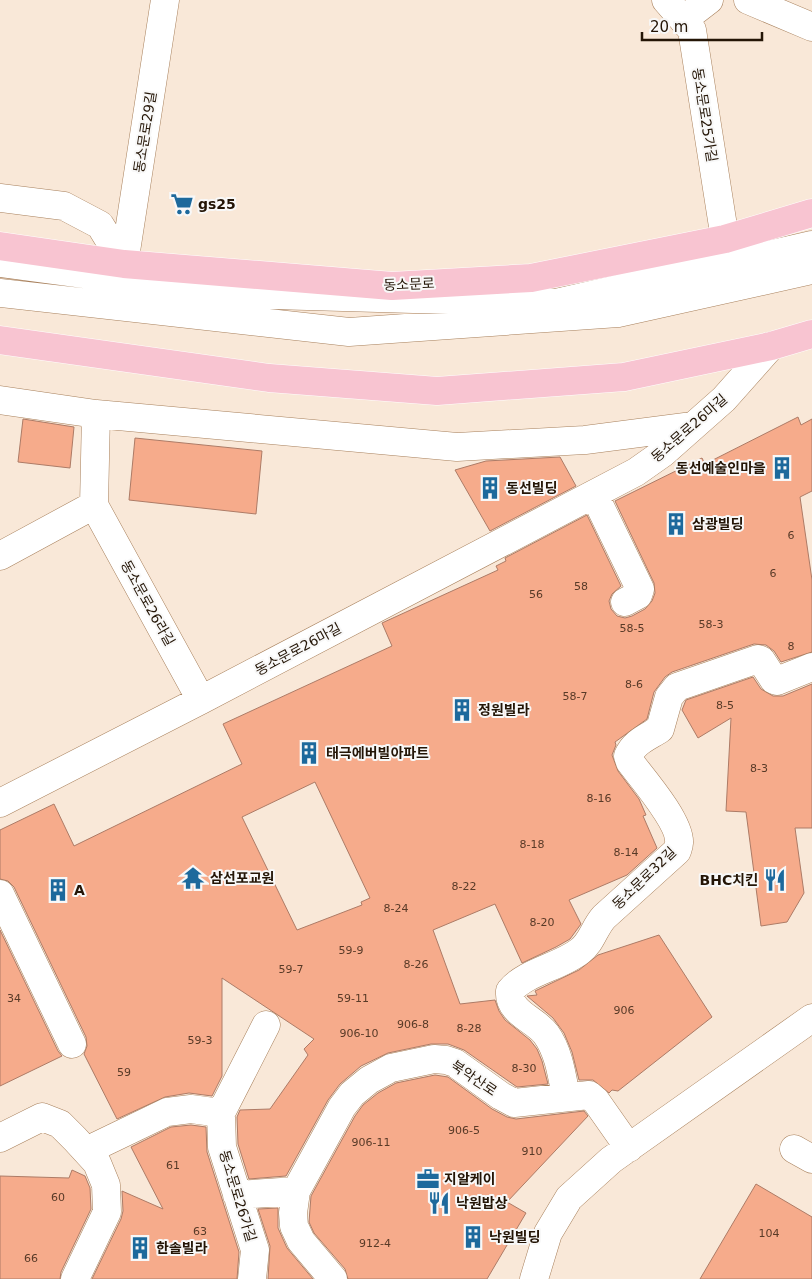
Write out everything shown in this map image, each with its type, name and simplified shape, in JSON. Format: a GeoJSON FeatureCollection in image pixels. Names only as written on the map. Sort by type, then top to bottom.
{"type":"FeatureCollection","features":[{"type":"Feature","properties":{"kind":"main road","name":"동소문로"},"geometry":{"type":"LineString","coordinates":[[0,246],[124,264],[392,286],[531,278],[725,239],[812,213]]}},
{"type":"Feature","properties":{"kind":"main road"},"geometry":{"type":"LineString","coordinates":[[0,340],[269,378],[437,391],[624,377],[771,346],[812,335]]}},
{"type":"Feature","properties":{"kind":"street","name":"동소문로29길"},"geometry":{"type":"LineString","coordinates":[[124,264],[165,0]]}},
{"type":"Feature","properties":{"kind":"street","name":"동소문로25가길"},"geometry":{"type":"LineString","coordinates":[[666,0],[692,30],[725,239]]}},
{"type":"Feature","properties":{"kind":"street"},"geometry":{"type":"LineString","coordinates":[[683,20],[708,0]]}},
{"type":"Feature","properties":{"kind":"street"},"geometry":{"type":"LineString","coordinates":[[748,0],[812,27]]}},
{"type":"Feature","properties":{"kind":"street"},"geometry":{"type":"LineString","coordinates":[[0,198],[64,206],[100,225],[124,264]]}},
{"type":"Feature","properties":{"kind":"street"},"geometry":{"type":"LineString","coordinates":[[0,263],[234,294],[556,303],[812,245]]}},
{"type":"Feature","properties":{"kind":"street"},"geometry":{"type":"LineString","coordinates":[[0,293],[349,332],[618,313],[812,270]]}},
{"type":"Feature","properties":{"kind":"street","name":"동소문로26마길"},"geometry":{"type":"LineString","coordinates":[[0,803],[636,472],[663,453],[724,399],[771,346]]}},
{"type":"Feature","properties":{"kind":"street"},"geometry":{"type":"LineString","coordinates":[[0,400],[96,414],[457,446],[585,440],[693,426]]}},
{"type":"Feature","properties":{"kind":"street"},"geometry":{"type":"LineString","coordinates":[[0,556],[94,505],[96,414]]}},
{"type":"Feature","properties":{"kind":"street"},"geometry":{"type":"LineString","coordinates":[[594,494],[640,589],[638,595],[625,602]]}},
{"type":"Feature","properties":{"kind":"street","name":"동소문로26라길"},"geometry":{"type":"LineString","coordinates":[[94,505],[201,700]]}},
{"type":"Feature","properties":{"kind":"street","name":"동소문로32길"},"geometry":{"type":"LineString","coordinates":[[566,1097],[560,1067],[552,1044],[545,1032],[535,1022],[514,1008],[509,998],[510,991],[516,984],[580,951],[593,938],[600,921],[677,851],[679,843],[676,829],[664,807],[630,762],[628,756],[631,749],[660,729],[669,697],[677,687],[758,659],[761,660],[777,682],[812,667]]}},
{"type":"Feature","properties":{"kind":"street"},"geometry":{"type":"LineString","coordinates":[[0,894],[72,1044]]}},
{"type":"Feature","properties":{"kind":"street"},"geometry":{"type":"LineString","coordinates":[[534,1279],[548,1233],[569,1198],[611,1160],[812,1018]]}},
{"type":"Feature","properties":{"kind":"street","name":"동소문로26가길"},"geometry":{"type":"LineString","coordinates":[[252,1279],[255,1250],[222,1147],[221,1113],[266,1025]]}},
{"type":"Feature","properties":{"kind":"street","name":"북악산로"},"geometry":{"type":"LineString","coordinates":[[333,1279],[301,1241],[294,1226],[293,1213],[296,1191],[342,1107],[352,1094],[370,1080],[391,1068],[434,1059],[446,1060],[455,1063],[501,1096],[514,1103],[589,1095],[596,1101],[629,1148]]}},
{"type":"Feature","properties":{"kind":"street"},"geometry":{"type":"LineString","coordinates":[[86,1152],[167,1112],[191,1109],[221,1113]]}},
{"type":"Feature","properties":{"kind":"street"},"geometry":{"type":"LineString","coordinates":[[0,1138],[42,1117],[60,1124],[97,1163],[106,1185],[107,1212],[75,1279]]}},
{"type":"Feature","properties":{"kind":"street"},"geometry":{"type":"LineString","coordinates":[[237,1195],[296,1191]]}},
{"type":"Feature","properties":{"kind":"building"},"geometry":{"type":"Polygon","coordinates":[[[798,417],[801,425],[812,419],[812,491],[800,497],[812,580],[812,652],[781,662],[774,651],[766,645],[754,644],[672,672],[665,677],[654,692],[647,719],[615,742],[616,745],[612,755],[618,771],[639,799],[646,815],[643,816],[657,848],[627,875],[569,900],[581,924],[570,939],[522,963],[495,904],[433,930],[460,1004],[495,1000],[505,1020],[530,1040],[537,1049],[548,1084],[517,1087],[464,1050],[448,1044],[431,1044],[388,1053],[361,1066],[340,1084],[328,1100],[286,1176],[249,1179],[238,1144],[237,1117],[240,1110],[270,1109],[308,1055],[304,1049],[314,1039],[222,978],[222,1076],[212,1096],[189,1093],[165,1097],[117,1119],[84,1054],[87,1046],[86,1037],[14,887],[8,881],[0,879],[0,830],[54,804],[74,846],[242,764],[223,724],[392,646],[382,623],[498,570],[496,566],[506,561],[505,558],[587,515],[621,586],[612,594],[609,601],[611,609],[617,616],[625,618],[632,616],[645,609],[652,601],[655,593],[654,583],[615,501],[702,458],[705,464],[798,417]],[[315,782],[242,817],[297,930],[362,905],[361,902],[370,898],[315,782]]]}},
{"type":"Feature","properties":{"kind":"building"},"geometry":{"type":"Polygon","coordinates":[[[23,419],[74,427],[70,468],[18,462],[23,419]]]}},
{"type":"Feature","properties":{"kind":"building"},"geometry":{"type":"Polygon","coordinates":[[[135,438],[262,451],[256,514],[129,500],[135,438]]]}},
{"type":"Feature","properties":{"kind":"building"},"geometry":{"type":"Polygon","coordinates":[[[560,457],[576,486],[490,531],[455,470],[486,461],[560,457]]]}},
{"type":"Feature","properties":{"kind":"building"},"geometry":{"type":"Polygon","coordinates":[[[753,677],[761,689],[773,696],[783,696],[812,684],[812,828],[795,828],[804,893],[787,922],[761,926],[746,812],[726,811],[731,718],[698,738],[682,710],[686,700],[753,677]]]}},
{"type":"Feature","properties":{"kind":"building"},"geometry":{"type":"Polygon","coordinates":[[[0,930],[62,1056],[0,1086],[0,930]]]}},
{"type":"Feature","properties":{"kind":"building"},"geometry":{"type":"Polygon","coordinates":[[[659,935],[712,1017],[618,1091],[612,1090],[609,1093],[593,1080],[579,1080],[572,1052],[564,1033],[553,1018],[527,996],[537,995],[535,991],[579,970],[598,955],[659,935]]]}},
{"type":"Feature","properties":{"kind":"building"},"geometry":{"type":"Polygon","coordinates":[[[435,1075],[448,1077],[492,1109],[507,1117],[516,1119],[584,1111],[588,1116],[507,1202],[526,1213],[487,1279],[348,1279],[345,1269],[314,1233],[309,1222],[311,1196],[363,1105],[378,1093],[396,1083],[435,1075]]]}},
{"type":"Feature","properties":{"kind":"building"},"geometry":{"type":"Polygon","coordinates":[[[191,1125],[206,1127],[207,1152],[239,1252],[237,1279],[92,1279],[121,1219],[123,1211],[122,1191],[163,1209],[131,1147],[171,1127],[191,1125]]]}},
{"type":"Feature","properties":{"kind":"building"},"geometry":{"type":"Polygon","coordinates":[[[72,1170],[85,1176],[90,1188],[91,1209],[61,1272],[60,1279],[0,1279],[0,1176],[69,1178],[72,1170]]]}},
{"type":"Feature","properties":{"kind":"building"},"geometry":{"type":"Polygon","coordinates":[[[756,1184],[812,1217],[812,1279],[700,1279],[756,1184]]]}},
{"type":"Feature","properties":{"kind":"building"},"geometry":{"type":"Polygon","coordinates":[[[278,1208],[278,1228],[287,1248],[313,1279],[268,1279],[270,1246],[258,1209],[278,1208]]]}},
{"type":"Feature","properties":{"kind":"place","name":"gs25"},"geometry":{"type":"Point","coordinates":[182,204]}},
{"type":"Feature","properties":{"kind":"place","name":"동선예술인마을"},"geometry":{"type":"Point","coordinates":[782,468]}},
{"type":"Feature","properties":{"kind":"place","name":"동선빌딩"},"geometry":{"type":"Point","coordinates":[490,488]}},
{"type":"Feature","properties":{"kind":"place","name":"삼광빌딩"},"geometry":{"type":"Point","coordinates":[676,524]}},
{"type":"Feature","properties":{"kind":"place","name":"정원빌라"},"geometry":{"type":"Point","coordinates":[462,710]}},
{"type":"Feature","properties":{"kind":"place","name":"태극에버빌아파트"},"geometry":{"type":"Point","coordinates":[309,753]}},
{"type":"Feature","properties":{"kind":"place","name":"삼선포교원"},"geometry":{"type":"Point","coordinates":[193,878]}},
{"type":"Feature","properties":{"kind":"place","name":"BHC치킨"},"geometry":{"type":"Point","coordinates":[775,880]}},
{"type":"Feature","properties":{"kind":"place","name":"A"},"geometry":{"type":"Point","coordinates":[58,890]}},
{"type":"Feature","properties":{"kind":"place","name":"지알케이"},"geometry":{"type":"Point","coordinates":[428,1179]}},
{"type":"Feature","properties":{"kind":"place","name":"낙원밥상"},"geometry":{"type":"Point","coordinates":[439,1203]}},
{"type":"Feature","properties":{"kind":"place","name":"낙원빌딩"},"geometry":{"type":"Point","coordinates":[473,1237]}},
{"type":"Feature","properties":{"kind":"place","name":"한솔빌라"},"geometry":{"type":"Point","coordinates":[140,1248]}}]}
